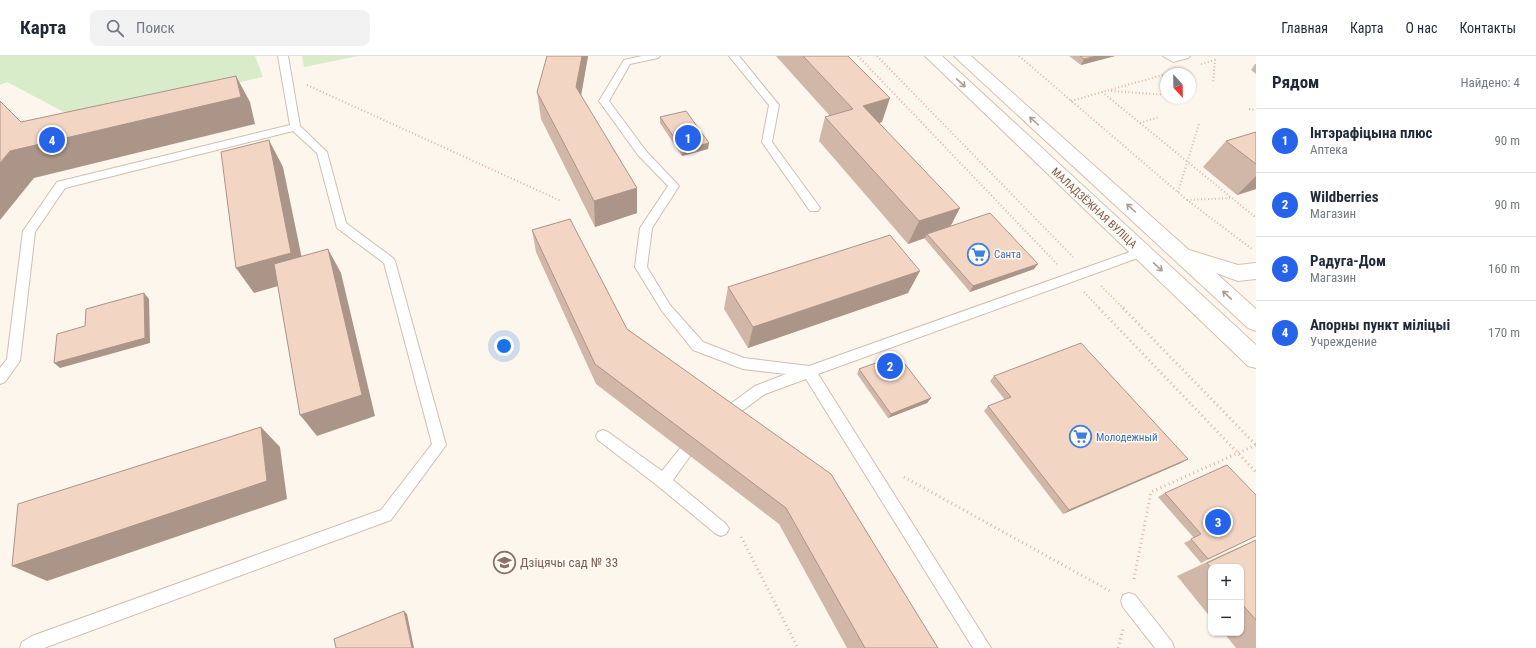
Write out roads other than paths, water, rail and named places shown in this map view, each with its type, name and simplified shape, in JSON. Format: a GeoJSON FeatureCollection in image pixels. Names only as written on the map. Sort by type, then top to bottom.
{"type":"FeatureCollection","features":[{"type":"Feature","properties":{"kind":"main road","name":"МАЛАДЗЁЖНАЯ ВУЛІЦА"},"geometry":{"type":"LineString","coordinates":[[933,56],[1256,359]]}},
{"type":"Feature","properties":{"kind":"main road"},"geometry":{"type":"LineString","coordinates":[[962,56],[1256,322]]}},
{"type":"Feature","properties":{"kind":"main road"},"geometry":{"type":"LineString","coordinates":[[1183,255],[1238,273],[1256,271]]}},
{"type":"Feature","properties":{"kind":"lane"},"geometry":{"type":"LineString","coordinates":[[28,648],[32,644],[386,515],[439,445],[389,260],[341,225],[322,152],[295,127],[283,56]]}},
{"type":"Feature","properties":{"kind":"lane"},"geometry":{"type":"LineString","coordinates":[[654,56],[627,62],[604,101],[642,152],[674,186],[646,228],[641,267],[666,308],[698,346],[743,363],[809,372]]}},
{"type":"Feature","properties":{"kind":"lane"},"geometry":{"type":"LineString","coordinates":[[734,56],[774,105],[766,142],[814,208]]}},
{"type":"Feature","properties":{"kind":"lane"},"geometry":{"type":"LineString","coordinates":[[1168,56],[1173,59],[1185,56]]}},
{"type":"Feature","properties":{"kind":"lane"},"geometry":{"type":"LineString","coordinates":[[0,378],[13,361],[29,231],[61,184],[295,127]]}},
{"type":"Feature","properties":{"kind":"lane"},"geometry":{"type":"LineString","coordinates":[[721,419],[760,390],[1142,252]]}},
{"type":"Feature","properties":{"kind":"lane"},"geometry":{"type":"LineString","coordinates":[[809,372],[983,648]]}},
{"type":"Feature","properties":{"kind":"lane"},"geometry":{"type":"LineString","coordinates":[[603,436],[663,481],[721,529]]}},
{"type":"Feature","properties":{"kind":"lane"},"geometry":{"type":"LineString","coordinates":[[663,481],[686,452]]}},
{"type":"Feature","properties":{"kind":"lane"},"geometry":{"type":"LineString","coordinates":[[1129,601],[1166,648]]}},
{"type":"Feature","properties":{"kind":"place","name":"Інтэрафіцына плюс"},"geometry":{"type":"Point","coordinates":[688,138]}},
{"type":"Feature","properties":{"kind":"place","name":"Апорны пункт міліцыі"},"geometry":{"type":"Point","coordinates":[52,140]}},
{"type":"Feature","properties":{"kind":"place","name":"Санта"},"geometry":{"type":"Point","coordinates":[979,254]}},
{"type":"Feature","properties":{"kind":"place","name":"Wildberries"},"geometry":{"type":"Point","coordinates":[890,366]}},
{"type":"Feature","properties":{"kind":"place","name":"Молодежный"},"geometry":{"type":"Point","coordinates":[1081,437]}},
{"type":"Feature","properties":{"kind":"place","name":"Радуга-Дом"},"geometry":{"type":"Point","coordinates":[1218,522]}},
{"type":"Feature","properties":{"kind":"place","name":"Дзіцячы сад № 33"},"geometry":{"type":"Point","coordinates":[505,562]}}]}
